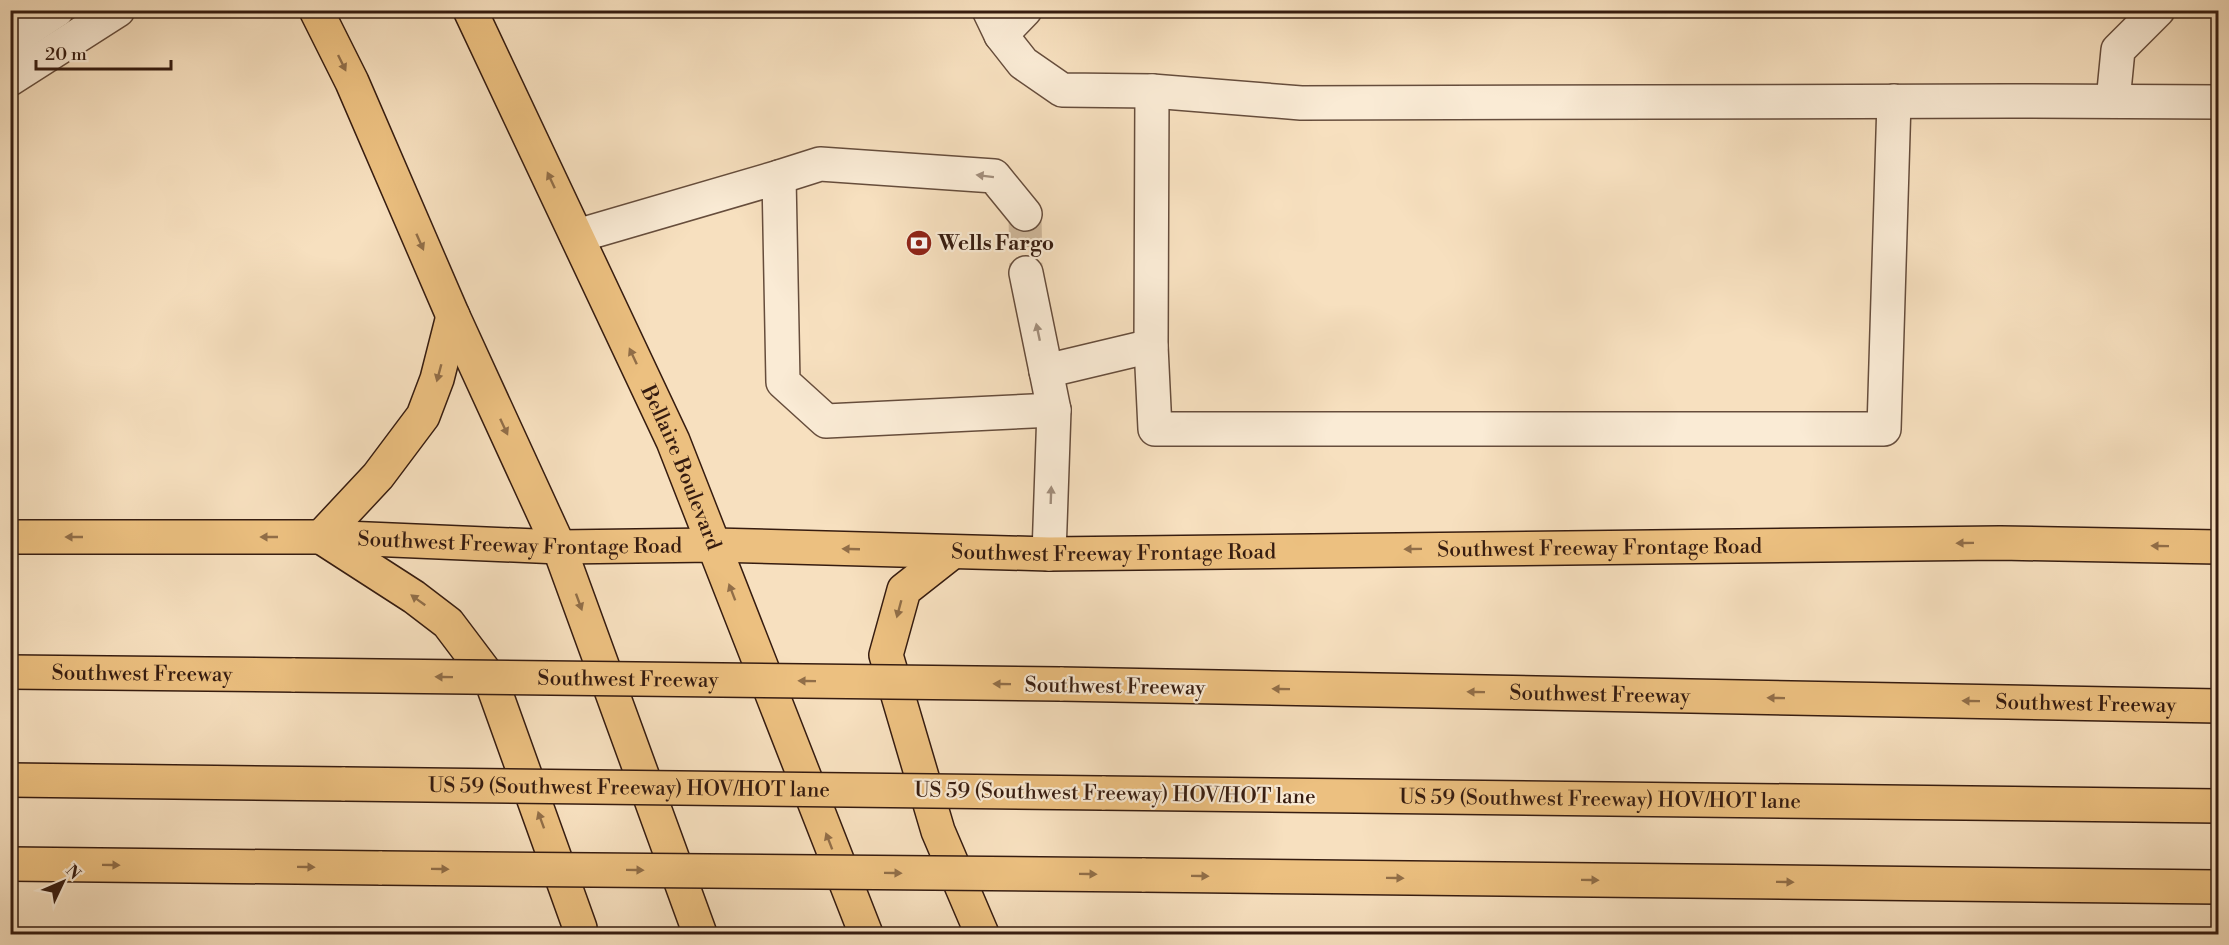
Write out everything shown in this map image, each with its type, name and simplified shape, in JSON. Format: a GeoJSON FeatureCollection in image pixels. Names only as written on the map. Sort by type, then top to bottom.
{"type":"FeatureCollection","features":[{"type":"Feature","properties":{"kind":"main road"},"geometry":{"type":"LineString","coordinates":[[316,10],[352,82],[453,316],[559,547],[700,934]]}},
{"type":"Feature","properties":{"kind":"main road","name":"Bellaire Boulevard"},"geometry":{"type":"LineString","coordinates":[[470,10],[672,441],[866,934]]}},
{"type":"Feature","properties":{"kind":"main road"},"geometry":{"type":"LineString","coordinates":[[453,316],[437,380],[423,416],[378,476],[321,537],[414,597],[448,623],[491,680],[580,928],[580,934]]}},
{"type":"Feature","properties":{"kind":"main road","name":"Southwest Freeway Frontage Road"},"geometry":{"type":"LineString","coordinates":[[10,537],[321,537],[559,547],[714,546],[1049,554],[2000,543],[2218,547]]}},
{"type":"Feature","properties":{"kind":"main road"},"geometry":{"type":"LineString","coordinates":[[951,553],[904,590],[886,656],[938,831],[982,934]]}},
{"type":"Feature","properties":{"kind":"main road","name":"Southwest Freeway"},"geometry":{"type":"LineString","coordinates":[[10,672],[1060,684],[2218,706]]}},
{"type":"Feature","properties":{"kind":"main road","name":"US 59 (Southwest Freeway) HOV/HOT lane"},"geometry":{"type":"LineString","coordinates":[[10,780],[2218,806]]}},
{"type":"Feature","properties":{"kind":"main road"},"geometry":{"type":"LineString","coordinates":[[10,864],[2218,887]]}},
{"type":"Feature","properties":{"kind":"lane"},"geometry":{"type":"LineString","coordinates":[[10,41],[57,10]]}},
{"type":"Feature","properties":{"kind":"lane"},"geometry":{"type":"LineString","coordinates":[[10,79],[118,10]]}},
{"type":"Feature","properties":{"kind":"lane"},"geometry":{"type":"LineString","coordinates":[[1025,10],[995,23],[1023,63],[1062,90],[1152,91],[1301,103],[2218,102]]}},
{"type":"Feature","properties":{"kind":"lane"},"geometry":{"type":"LineString","coordinates":[[2113,101],[2118,50],[2158,10]]}},
{"type":"Feature","properties":{"kind":"lane"},"geometry":{"type":"LineString","coordinates":[[1152,91],[1151,346],[1155,429],[1884,429],[1894,101]]}},
{"type":"Feature","properties":{"kind":"lane"},"geometry":{"type":"LineString","coordinates":[[577,236],[820,164],[994,176],[1025,214]]}},
{"type":"Feature","properties":{"kind":"lane"},"geometry":{"type":"LineString","coordinates":[[779,177],[783,382],[825,421],[1054,410]]}},
{"type":"Feature","properties":{"kind":"lane"},"geometry":{"type":"LineString","coordinates":[[1026,273],[1054,410],[1049,554]]}},
{"type":"Feature","properties":{"kind":"lane"},"geometry":{"type":"LineString","coordinates":[[1046,371],[1151,346]]}},
{"type":"Feature","properties":{"kind":"tunnel"},"geometry":{"type":"LineString","coordinates":[[1025,214],[1026,273]]}},
{"type":"Feature","properties":{"kind":"place","name":"Wells Fargo"},"geometry":{"type":"Point","coordinates":[919,243]}}]}
